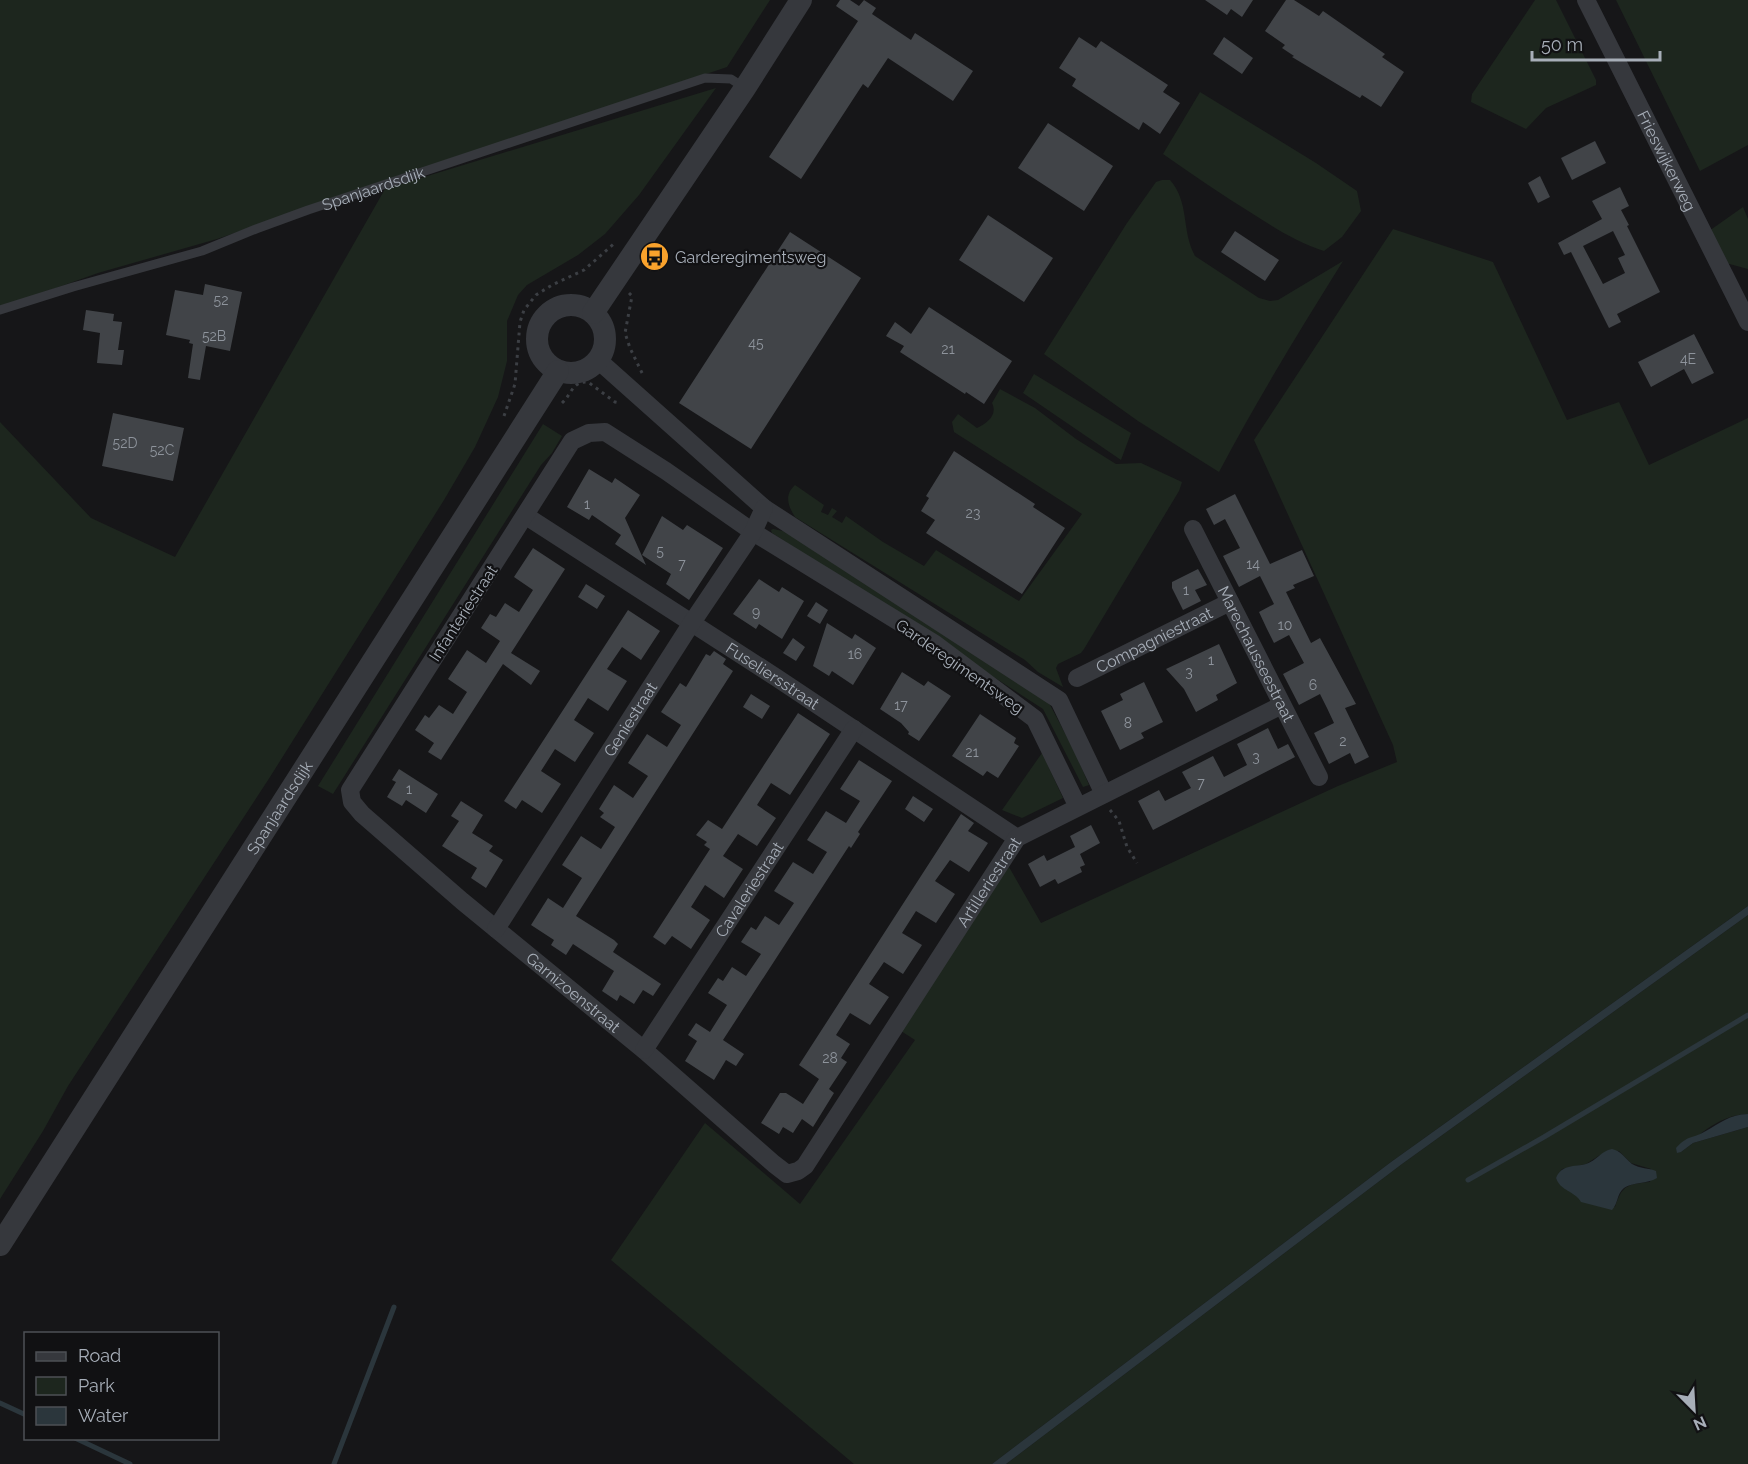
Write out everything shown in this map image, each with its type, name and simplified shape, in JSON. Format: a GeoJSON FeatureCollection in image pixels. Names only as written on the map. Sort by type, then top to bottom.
{"type":"FeatureCollection","features":[{"type":"Feature","properties":{"kind":"street"},"geometry":{"type":"LineString","coordinates":[[593,313],[745,88],[801,0]]}},
{"type":"Feature","properties":{"kind":"street","name":"Frieswijkerweg"},"geometry":{"type":"LineString","coordinates":[[1586,0],[1748,322]]}},
{"type":"Feature","properties":{"kind":"street"},"geometry":{"type":"LineString","coordinates":[[569,304],[582,306],[593,313],[604,330],[603,351],[598,360],[580,372],[569,373],[558,371],[547,364],[539,353],[536,340],[538,327],[545,316],[556,308],[569,304]]}},
{"type":"Feature","properties":{"kind":"street","name":"Garderegimentsweg"},"geometry":{"type":"LineString","coordinates":[[598,360],[764,508],[1059,700],[1092,800]]}},
{"type":"Feature","properties":{"kind":"street","name":"Spanjaardsdijk"},"geometry":{"type":"LineString","coordinates":[[0,1245],[558,371]]}},
{"type":"Feature","properties":{"kind":"street","name":"Garderegimentsweg"},"geometry":{"type":"LineString","coordinates":[[590,433],[604,432],[666,471],[753,532],[934,644],[1035,719],[1092,800]]}},
{"type":"Feature","properties":{"kind":"street","name":"Infanteriestraat"},"geometry":{"type":"LineString","coordinates":[[352,802],[350,790],[572,441],[590,433]]}},
{"type":"Feature","properties":{"kind":"street","name":"Geniestraat"},"geometry":{"type":"LineString","coordinates":[[496,929],[691,624],[753,532],[764,508]]}},
{"type":"Feature","properties":{"kind":"street","name":"Fuseliersstraat"},"geometry":{"type":"LineString","coordinates":[[526,516],[777,678],[1017,838]]}},
{"type":"Feature","properties":{"kind":"street","name":"Marechausseestraat"},"geometry":{"type":"LineString","coordinates":[[1193,529],[1319,777]]}},
{"type":"Feature","properties":{"kind":"street","name":"Compagniestraat"},"geometry":{"type":"LineString","coordinates":[[1077,678],[1230,602]]}},
{"type":"Feature","properties":{"kind":"street","name":"Artilleriestraat"},"geometry":{"type":"LineString","coordinates":[[798,1171],[805,1166],[830,1130],[1017,838],[1282,705]]}},
{"type":"Feature","properties":{"kind":"street","name":"Cavaleriestraat"},"geometry":{"type":"LineString","coordinates":[[644,1050],[854,729]]}},
{"type":"Feature","properties":{"kind":"street","name":"Garnizoenstraat"},"geometry":{"type":"LineString","coordinates":[[352,802],[362,814],[496,929],[644,1050],[774,1164],[787,1174],[798,1171]]}},
{"type":"Feature","properties":{"kind":"lane","name":"Spanjaardsdijk"},"geometry":{"type":"LineString","coordinates":[[0,310],[202,251],[308,210],[705,78],[731,79],[745,88]]}},
{"type":"Feature","properties":{"kind":"path"},"geometry":{"type":"LineString","coordinates":[[515,384],[556,405],[563,403],[574,385],[588,382],[615,402],[653,408],[647,382],[625,333],[632,296],[616,280]]}},
{"type":"Feature","properties":{"kind":"path"},"geometry":{"type":"LineString","coordinates":[[1092,800],[1117,817],[1128,852],[1137,863]]}},
{"type":"Feature","properties":{"kind":"green space"},"geometry":{"type":"Polygon","coordinates":[[[0,0],[770,0],[727,67],[217,239],[98,273],[0,308],[0,0]]]}},
{"type":"Feature","properties":{"kind":"green space"},"geometry":{"type":"Polygon","coordinates":[[[1535,0],[1556,0],[1596,80],[1596,85],[1546,108],[1526,129],[1471,102],[1472,94],[1535,0]]]}},
{"type":"Feature","properties":{"kind":"green space"},"geometry":{"type":"Polygon","coordinates":[[[1616,0],[1748,0],[1748,145],[1700,171],[1616,0]]]}},
{"type":"Feature","properties":{"kind":"green space"},"geometry":{"type":"Polygon","coordinates":[[[716,88],[639,195],[605,234],[578,255],[527,285],[518,295],[507,321],[507,361],[498,397],[475,447],[270,777],[68,1086],[0,1199],[0,422],[91,518],[175,557],[385,189],[716,88]]]}},
{"type":"Feature","properties":{"kind":"green space"},"geometry":{"type":"Polygon","coordinates":[[[1200,92],[1316,163],[1357,191],[1361,211],[1342,237],[1324,251],[1305,244],[1241,207],[1163,154],[1200,92]]]}},
{"type":"Feature","properties":{"kind":"green space"},"geometry":{"type":"Polygon","coordinates":[[[1170,180],[1180,198],[1195,256],[1259,298],[1270,301],[1278,300],[1343,261],[1295,339],[1219,472],[1138,421],[1044,354],[1127,223],[1156,182],[1170,180]]]}},
{"type":"Feature","properties":{"kind":"green space"},"geometry":{"type":"Polygon","coordinates":[[[1743,207],[1748,219],[1748,269],[1726,263],[1709,231],[1743,207]]]}},
{"type":"Feature","properties":{"kind":"green space"},"geometry":{"type":"Polygon","coordinates":[[[1393,229],[1493,262],[1567,420],[1619,402],[1649,465],[1748,418],[1748,906],[1391,1162],[992,1464],[854,1464],[611,1260],[705,1123],[800,1204],[915,1040],[901,1031],[987,897],[1009,867],[1041,923],[1338,786],[1397,762],[1393,745],[1254,440],[1393,229]]]}},
{"type":"Feature","properties":{"kind":"green space"},"geometry":{"type":"Polygon","coordinates":[[[1034,374],[1131,433],[1121,460],[1023,393],[1034,374]]]}},
{"type":"Feature","properties":{"kind":"green space"},"geometry":{"type":"Polygon","coordinates":[[[1000,389],[1035,408],[1076,439],[1116,464],[1141,463],[1182,482],[1179,491],[1084,649],[1081,653],[1058,664],[1056,668],[1063,687],[1038,672],[1025,660],[795,517],[789,505],[789,493],[795,485],[824,505],[821,512],[828,515],[832,508],[837,511],[832,517],[842,523],[846,516],[883,542],[924,566],[936,550],[1019,601],[1082,514],[954,432],[952,422],[958,414],[977,428],[988,421],[994,411],[992,403],[1000,389]]]}},
{"type":"Feature","properties":{"kind":"green space"},"geometry":{"type":"Polygon","coordinates":[[[543,424],[562,436],[552,453],[541,465],[333,794],[318,786],[543,424]]]}},
{"type":"Feature","properties":{"kind":"green space"},"geometry":{"type":"Polygon","coordinates":[[[773,529],[792,536],[1047,702],[1074,750],[1089,785],[1083,787],[1043,709],[772,533],[773,529]]]}},
{"type":"Feature","properties":{"kind":"green space"},"geometry":{"type":"Polygon","coordinates":[[[1042,753],[1063,798],[1022,818],[1002,810],[1042,753]]]}},
{"type":"Feature","properties":{"kind":"green space"},"geometry":{"type":"Polygon","coordinates":[[[1748,915],[1748,1114],[1729,1117],[1711,1126],[1681,1152],[1693,1143],[1748,1127],[1748,1464],[1006,1464],[1402,1164],[1748,915]],[[1619,1151],[1600,1155],[1586,1164],[1562,1169],[1556,1178],[1565,1188],[1573,1192],[1615,1207],[1620,1194],[1627,1187],[1650,1182],[1651,1169],[1631,1163],[1619,1151]]]}},
{"type":"Feature","properties":{"kind":"water"},"geometry":{"type":"Polygon","coordinates":[[[1748,906],[1748,915],[1402,1164],[1006,1464],[992,1464],[1391,1162],[1748,906]]]}},
{"type":"Feature","properties":{"kind":"water"},"geometry":{"type":"Polygon","coordinates":[[[1748,1114],[1748,1127],[1693,1143],[1677,1153],[1676,1148],[1687,1139],[1730,1118],[1748,1114]]]}},
{"type":"Feature","properties":{"kind":"water"},"geometry":{"type":"Polygon","coordinates":[[[1612,1149],[1635,1166],[1656,1171],[1657,1178],[1624,1188],[1612,1210],[1581,1202],[1558,1182],[1556,1178],[1565,1168],[1590,1163],[1612,1149]]]}},
{"type":"Feature","properties":{"kind":"building"},"geometry":{"type":"Polygon","coordinates":[[[840,0],[850,0],[859,6],[864,0],[876,8],[872,14],[911,40],[915,33],[973,71],[953,101],[888,58],[868,88],[863,84],[801,179],[769,157],[858,21],[836,6],[840,0]]]}},
{"type":"Feature","properties":{"kind":"building"},"geometry":{"type":"Polygon","coordinates":[[[1205,0],[1253,0],[1242,17],[1231,9],[1227,15],[1205,0]]]}},
{"type":"Feature","properties":{"kind":"building"},"geometry":{"type":"Polygon","coordinates":[[[1286,0],[1294,0],[1319,16],[1323,11],[1385,54],[1382,57],[1404,72],[1381,107],[1362,95],[1360,98],[1292,57],[1294,56],[1282,48],[1285,45],[1265,31],[1286,0]]]}},
{"type":"Feature","properties":{"kind":"building"},"geometry":{"type":"Polygon","coordinates":[[[1079,37],[1096,48],[1101,41],[1168,85],[1163,92],[1180,103],[1160,134],[1143,122],[1139,130],[1072,86],[1076,79],[1059,68],[1079,37]]]}},
{"type":"Feature","properties":{"kind":"building"},"geometry":{"type":"Polygon","coordinates":[[[1224,37],[1253,58],[1242,74],[1213,54],[1224,37]]]}},
{"type":"Feature","properties":{"kind":"building"},"geometry":{"type":"Polygon","coordinates":[[[1048,123],[1113,166],[1084,211],[1018,168],[1048,123]]]}},
{"type":"Feature","properties":{"kind":"building"},"geometry":{"type":"Polygon","coordinates":[[[1595,141],[1606,163],[1572,180],[1561,158],[1595,141]]]}},
{"type":"Feature","properties":{"kind":"building"},"geometry":{"type":"Polygon","coordinates":[[[1540,176],[1550,197],[1538,203],[1528,183],[1540,176]]]}},
{"type":"Feature","properties":{"kind":"building"},"geometry":{"type":"Polygon","coordinates":[[[1620,187],[1629,206],[1621,210],[1629,225],[1627,226],[1660,292],[1617,314],[1621,322],[1609,328],[1571,252],[1564,255],[1558,243],[1602,219],[1592,201],[1620,187]],[[1613,231],[1583,246],[1603,284],[1625,273],[1618,258],[1625,255],[1613,231]]]}},
{"type":"Feature","properties":{"kind":"building"},"geometry":{"type":"Polygon","coordinates":[[[988,215],[1053,258],[1024,302],[959,260],[988,215]]]}},
{"type":"Feature","properties":{"kind":"building"},"geometry":{"type":"Polygon","coordinates":[[[1235,231],[1279,260],[1265,281],[1221,252],[1235,231]]]}},
{"type":"Feature","properties":{"kind":"building"},"geometry":{"type":"Polygon","coordinates":[[[790,232],[861,278],[751,449],[679,403],[790,232]]]}},
{"type":"Feature","properties":{"kind":"building"},"geometry":{"type":"Polygon","coordinates":[[[205,284],[242,292],[230,351],[206,346],[200,380],[188,378],[193,344],[189,343],[190,340],[166,335],[175,290],[203,295],[205,284]]]}},
{"type":"Feature","properties":{"kind":"building"},"geometry":{"type":"Polygon","coordinates":[[[929,307],[1012,361],[984,404],[900,352],[904,346],[886,336],[895,322],[911,334],[929,307]]]}},
{"type":"Feature","properties":{"kind":"building"},"geometry":{"type":"Polygon","coordinates":[[[86,310],[114,314],[113,321],[122,322],[118,350],[124,350],[122,365],[97,363],[100,333],[83,330],[86,310]]]}},
{"type":"Feature","properties":{"kind":"building"},"geometry":{"type":"Polygon","coordinates":[[[1694,334],[1714,373],[1692,384],[1684,369],[1651,387],[1638,362],[1694,334]]]}},
{"type":"Feature","properties":{"kind":"building"},"geometry":{"type":"Polygon","coordinates":[[[113,413],[184,428],[173,481],[102,466],[113,413]]]}},
{"type":"Feature","properties":{"kind":"building"},"geometry":{"type":"Polygon","coordinates":[[[954,451],[1035,504],[1033,507],[1065,528],[1022,594],[926,533],[935,520],[921,511],[929,498],[926,496],[954,451]]]}},
{"type":"Feature","properties":{"kind":"building"},"geometry":{"type":"Polygon","coordinates":[[[589,469],[612,483],[615,478],[640,495],[625,518],[646,565],[615,544],[621,535],[592,515],[589,520],[567,507],[589,469]]]}},
{"type":"Feature","properties":{"kind":"building"},"geometry":{"type":"Polygon","coordinates":[[[1235,494],[1270,564],[1302,550],[1314,576],[1293,585],[1295,588],[1286,592],[1311,643],[1320,638],[1356,704],[1345,708],[1369,757],[1355,764],[1350,753],[1329,764],[1314,733],[1334,723],[1320,694],[1299,705],[1283,674],[1304,663],[1289,635],[1274,643],[1259,612],[1274,604],[1260,576],[1239,587],[1223,556],[1240,548],[1225,519],[1214,525],[1206,509],[1235,494]]]}},
{"type":"Feature","properties":{"kind":"building"},"geometry":{"type":"Polygon","coordinates":[[[662,516],[683,530],[687,525],[723,548],[689,600],[666,584],[671,574],[642,555],[662,516]]]}},
{"type":"Feature","properties":{"kind":"building"},"geometry":{"type":"Polygon","coordinates":[[[533,548],[565,569],[511,653],[540,671],[531,685],[503,664],[441,760],[428,752],[434,743],[415,730],[425,715],[429,718],[439,705],[453,714],[467,692],[448,679],[467,650],[486,663],[500,641],[481,628],[490,614],[496,617],[505,603],[519,612],[533,590],[514,577],[533,548]]]}},
{"type":"Feature","properties":{"kind":"building"},"geometry":{"type":"Polygon","coordinates":[[[1198,569],[1207,585],[1195,590],[1201,601],[1183,610],[1172,588],[1172,582],[1198,569]]]}},
{"type":"Feature","properties":{"kind":"building"},"geometry":{"type":"Polygon","coordinates":[[[759,579],[779,592],[782,587],[804,601],[782,639],[759,624],[756,629],[733,614],[759,579]]]}},
{"type":"Feature","properties":{"kind":"building"},"geometry":{"type":"Polygon","coordinates":[[[586,584],[605,596],[597,609],[578,597],[586,584]]]}},
{"type":"Feature","properties":{"kind":"building"},"geometry":{"type":"Polygon","coordinates":[[[816,602],[828,610],[820,624],[807,616],[816,602]]]}},
{"type":"Feature","properties":{"kind":"building"},"geometry":{"type":"Polygon","coordinates":[[[628,610],[660,631],[641,660],[622,647],[607,669],[627,681],[608,711],[588,698],[574,720],[594,733],[575,762],[555,749],[541,771],[561,784],[542,813],[522,800],[516,809],[504,801],[628,610]]]}},
{"type":"Feature","properties":{"kind":"building"},"geometry":{"type":"Polygon","coordinates":[[[827,623],[852,639],[855,634],[876,648],[853,685],[832,671],[829,676],[813,666],[827,623]]]}},
{"type":"Feature","properties":{"kind":"building"},"geometry":{"type":"Polygon","coordinates":[[[793,638],[805,647],[796,661],[783,653],[793,638]]]}},
{"type":"Feature","properties":{"kind":"building"},"geometry":{"type":"Polygon","coordinates":[[[1219,644],[1237,683],[1216,695],[1218,700],[1196,712],[1184,689],[1166,669],[1219,644]]]}},
{"type":"Feature","properties":{"kind":"building"},"geometry":{"type":"Polygon","coordinates":[[[714,651],[726,659],[723,664],[733,671],[576,916],[614,940],[618,944],[613,952],[661,984],[653,996],[643,990],[634,1004],[620,995],[617,1001],[602,991],[614,971],[573,944],[566,955],[551,945],[554,940],[531,925],[548,898],[563,908],[582,878],[562,865],[581,836],[601,849],[615,827],[600,817],[604,813],[599,809],[614,785],[633,798],[648,776],[628,763],[647,734],[667,747],[681,725],[661,712],[680,683],[686,687],[706,654],[710,656],[714,651]]]}},
{"type":"Feature","properties":{"kind":"building"},"geometry":{"type":"Polygon","coordinates":[[[902,672],[924,686],[928,681],[951,696],[919,741],[908,734],[909,732],[901,723],[880,709],[902,672]]]}},
{"type":"Feature","properties":{"kind":"building"},"geometry":{"type":"Polygon","coordinates":[[[1144,682],[1163,722],[1141,733],[1144,738],[1120,750],[1101,711],[1123,700],[1120,694],[1144,682]]]}},
{"type":"Feature","properties":{"kind":"building"},"geometry":{"type":"Polygon","coordinates":[[[751,694],[770,706],[762,719],[743,707],[751,694]]]}},
{"type":"Feature","properties":{"kind":"building"},"geometry":{"type":"Polygon","coordinates":[[[798,713],[830,734],[790,795],[771,783],[757,805],[776,818],[757,846],[738,834],[723,856],[743,869],[724,898],[705,885],[691,907],[710,920],[691,949],[672,936],[665,945],[653,937],[710,849],[704,845],[707,842],[696,835],[708,820],[722,829],[798,713]]]}},
{"type":"Feature","properties":{"kind":"building"},"geometry":{"type":"Polygon","coordinates":[[[980,714],[1016,738],[1014,743],[1019,746],[998,778],[987,771],[983,776],[952,756],[980,714]]]}},
{"type":"Feature","properties":{"kind":"building"},"geometry":{"type":"Polygon","coordinates":[[[1268,728],[1278,749],[1288,744],[1295,757],[1153,830],[1138,801],[1159,790],[1165,801],[1191,788],[1182,772],[1213,756],[1224,777],[1247,765],[1237,744],[1268,728]]]}},
{"type":"Feature","properties":{"kind":"building"},"geometry":{"type":"Polygon","coordinates":[[[859,760],[892,781],[858,832],[860,834],[851,848],[849,846],[723,1040],[744,1054],[736,1066],[726,1060],[714,1080],[685,1061],[697,1041],[688,1035],[696,1023],[710,1032],[727,1005],[708,993],[718,978],[723,981],[732,967],[746,976],[761,954],[741,942],[751,927],[756,930],[765,916],[779,925],[794,903],[774,891],[793,862],[813,874],[827,852],[807,840],[826,811],[846,823],[860,801],[840,789],[859,760]]]}},
{"type":"Feature","properties":{"kind":"building"},"geometry":{"type":"Polygon","coordinates":[[[399,769],[438,794],[426,813],[406,800],[402,806],[387,797],[396,782],[392,780],[399,769]]]}},
{"type":"Feature","properties":{"kind":"building"},"geometry":{"type":"Polygon","coordinates":[[[913,796],[933,809],[924,822],[905,809],[913,796]]]}},
{"type":"Feature","properties":{"kind":"building"},"geometry":{"type":"Polygon","coordinates":[[[461,801],[483,815],[472,833],[493,846],[489,851],[503,860],[486,888],[471,878],[477,868],[442,846],[459,821],[451,816],[461,801]]]}},
{"type":"Feature","properties":{"kind":"building"},"geometry":{"type":"Polygon","coordinates":[[[961,814],[974,823],[968,831],[988,843],[969,872],[950,860],[935,881],[955,894],[936,923],[916,911],[902,933],[922,945],[903,974],[884,962],[869,984],[889,997],[870,1025],[850,1013],[836,1035],[850,1044],[841,1058],[847,1062],[829,1089],[834,1093],[813,1127],[802,1119],[793,1133],[783,1127],[779,1134],[761,1123],[780,1093],[786,1093],[803,1104],[819,1079],[799,1065],[961,814]]]}},
{"type":"Feature","properties":{"kind":"building"},"geometry":{"type":"Polygon","coordinates":[[[1091,825],[1100,843],[1080,854],[1085,865],[1080,867],[1082,872],[1058,884],[1055,879],[1040,887],[1028,864],[1044,855],[1047,861],[1075,847],[1070,836],[1091,825]]]}},
{"type":"Feature","properties":{"kind":"waterway"},"geometry":{"type":"LineString","coordinates":[[1468,1180],[1748,1015]]}},
{"type":"Feature","properties":{"kind":"waterway"},"geometry":{"type":"LineString","coordinates":[[334,1464],[394,1307]]}},
{"type":"Feature","properties":{"kind":"waterway"},"geometry":{"type":"LineString","coordinates":[[0,1403],[24,1414]]}},
{"type":"Feature","properties":{"kind":"waterway"},"geometry":{"type":"LineString","coordinates":[[79,1440],[130,1464]]}},
{"type":"Feature","properties":{"kind":"place","name":"Garderegimentsweg"},"geometry":{"type":"Point","coordinates":[654,257]}}]}
